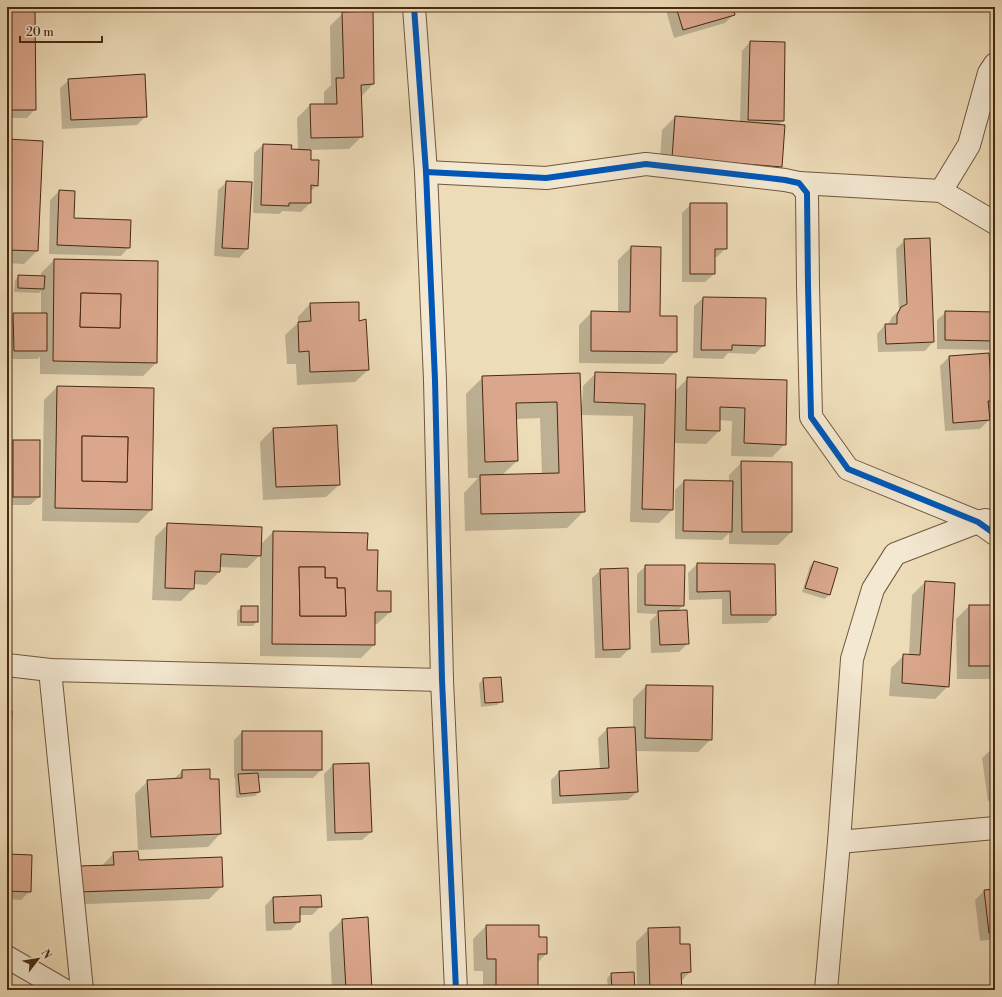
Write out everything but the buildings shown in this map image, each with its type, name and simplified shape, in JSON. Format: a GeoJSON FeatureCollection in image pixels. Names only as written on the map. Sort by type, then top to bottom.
{"type":"FeatureCollection","features":[{"type":"Feature","properties":{"kind":"street"},"geometry":{"type":"LineString","coordinates":[[414,7],[426,172],[435,380],[442,680],[456,990]]}},
{"type":"Feature","properties":{"kind":"street"},"geometry":{"type":"LineString","coordinates":[[941,191],[969,145],[989,73],[995,64]]}},
{"type":"Feature","properties":{"kind":"street"},"geometry":{"type":"LineString","coordinates":[[426,172],[546,178],[646,164],[785,180],[799,183],[941,191],[995,223]]}},
{"type":"Feature","properties":{"kind":"street"},"geometry":{"type":"LineString","coordinates":[[799,183],[807,193],[811,417],[848,469],[989,525]]}},
{"type":"Feature","properties":{"kind":"street"},"geometry":{"type":"LineString","coordinates":[[826,990],[839,842],[852,659],[873,589],[895,554],[989,525]]}},
{"type":"Feature","properties":{"kind":"street"},"geometry":{"type":"LineString","coordinates":[[7,665],[50,670],[442,680]]}},
{"type":"Feature","properties":{"kind":"street"},"geometry":{"type":"LineString","coordinates":[[50,670],[82,990]]}},
{"type":"Feature","properties":{"kind":"street"},"geometry":{"type":"LineString","coordinates":[[839,842],[995,828]]}},
{"type":"Feature","properties":{"kind":"street"},"geometry":{"type":"LineString","coordinates":[[7,957],[64,990]]}},
{"type":"Feature","properties":{"kind":"cycle path"},"geometry":{"type":"LineString","coordinates":[[414,7],[426,172],[435,380],[442,680],[456,990]]}},
{"type":"Feature","properties":{"kind":"cycle path"},"geometry":{"type":"LineString","coordinates":[[426,172],[546,178],[646,164],[785,180],[799,183],[807,193],[811,417],[848,469],[978,522],[995,534]]}}]}
